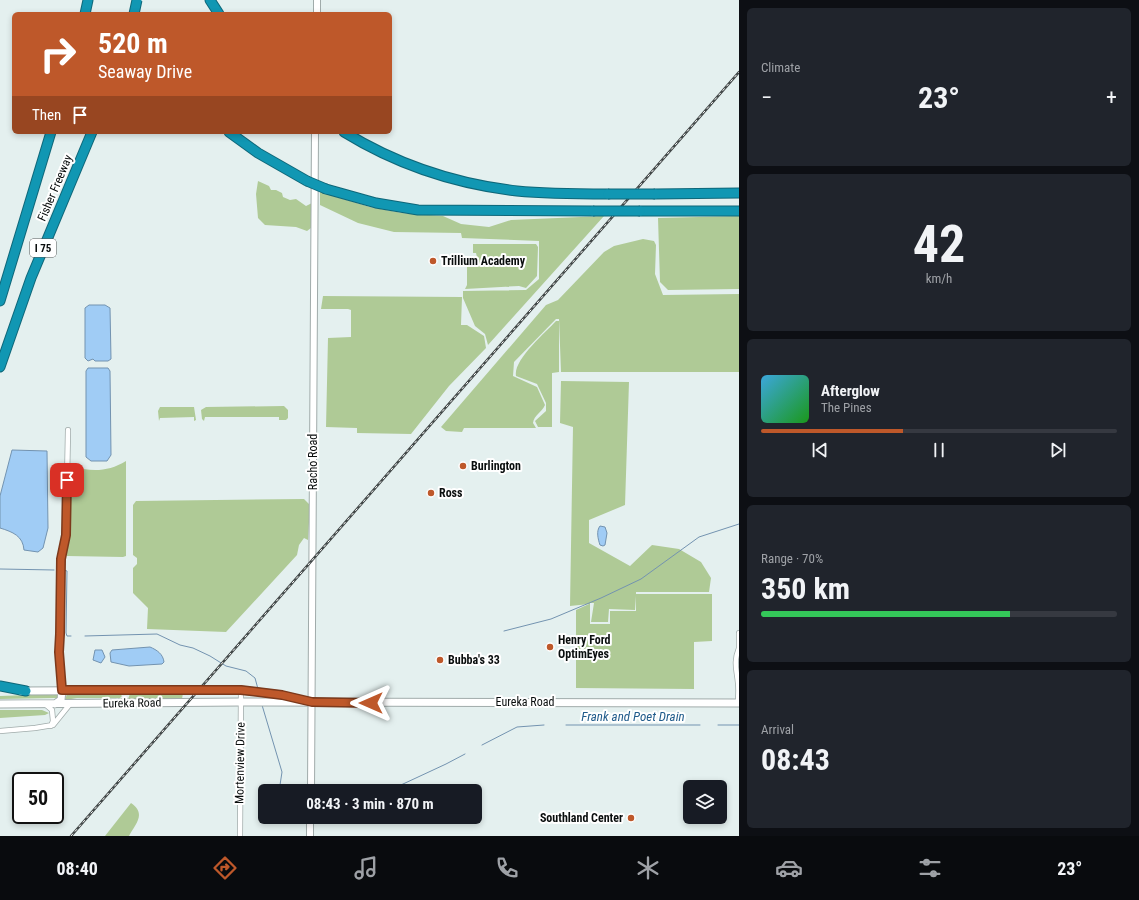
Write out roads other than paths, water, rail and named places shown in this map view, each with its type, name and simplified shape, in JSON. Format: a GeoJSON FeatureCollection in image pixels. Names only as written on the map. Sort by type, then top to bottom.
{"type":"FeatureCollection","features":[{"type":"Feature","properties":{"kind":"highway"},"geometry":{"type":"LineString","coordinates":[[85,12],[88,0]]}},
{"type":"Feature","properties":{"kind":"highway"},"geometry":{"type":"LineString","coordinates":[[130,0],[135,12]]}},
{"type":"Feature","properties":{"kind":"highway"},"geometry":{"type":"LineString","coordinates":[[136,12],[137,0]]}},
{"type":"Feature","properties":{"kind":"highway"},"geometry":{"type":"LineString","coordinates":[[210,0],[218,12]]}},
{"type":"Feature","properties":{"kind":"highway","name":"Fisher Freeway"},"geometry":{"type":"LineString","coordinates":[[0,301],[50,134]]}},
{"type":"Feature","properties":{"kind":"highway","name":"Fisher Freeway"},"geometry":{"type":"LineString","coordinates":[[0,367],[31,278],[91,134]]}},
{"type":"Feature","properties":{"kind":"highway"},"geometry":{"type":"LineString","coordinates":[[232,134],[272,162],[307,181],[371,202],[418,210],[739,211]]}},
{"type":"Feature","properties":{"kind":"highway"},"geometry":{"type":"LineString","coordinates":[[348,134],[401,161],[440,175],[468,183],[534,193],[739,193]]}},
{"type":"Feature","properties":{"kind":"highway"},"geometry":{"type":"LineString","coordinates":[[0,686],[26,691]]}},
{"type":"Feature","properties":{"kind":"main road"},"geometry":{"type":"LineString","coordinates":[[55,704],[61,700],[62,690]]}},
{"type":"Feature","properties":{"kind":"main road"},"geometry":{"type":"LineString","coordinates":[[120,703],[125,697],[121,690]]}},
{"type":"Feature","properties":{"kind":"main road","name":"Eureka Road"},"geometry":{"type":"LineString","coordinates":[[0,691],[241,690],[268,693],[312,702]]}},
{"type":"Feature","properties":{"kind":"main road","name":"Eureka Road"},"geometry":{"type":"LineString","coordinates":[[0,704],[241,702],[739,703]]}},
{"type":"Feature","properties":{"kind":"street"},"geometry":{"type":"LineString","coordinates":[[317,0],[317,12]]}},
{"type":"Feature","properties":{"kind":"street","name":"Racho Road"},"geometry":{"type":"LineString","coordinates":[[311,784],[315,134]]}},
{"type":"Feature","properties":{"kind":"street"},"geometry":{"type":"LineString","coordinates":[[62,690],[59,652],[61,559],[66,535],[68,430]]}},
{"type":"Feature","properties":{"kind":"street"},"geometry":{"type":"LineString","coordinates":[[739,633],[739,648],[736,656],[736,676],[739,681],[739,703]]}},
{"type":"Feature","properties":{"kind":"street","name":"Mortenview Drive"},"geometry":{"type":"LineString","coordinates":[[240,836],[241,690]]}},
{"type":"Feature","properties":{"kind":"street"},"geometry":{"type":"LineString","coordinates":[[45,704],[52,712],[53,721],[51,726]]}},
{"type":"Feature","properties":{"kind":"street"},"geometry":{"type":"LineString","coordinates":[[0,731],[51,726],[58,721],[70,704]]}},
{"type":"Feature","properties":{"kind":"street"},"geometry":{"type":"LineString","coordinates":[[310,824],[310,836]]}},
{"type":"Feature","properties":{"kind":"water"},"geometry":{"type":"Polygon","coordinates":[[[89,305],[105,305],[110,308],[111,359],[108,361],[95,361],[93,359],[88,361],[85,358],[85,308],[89,305]]]}},
{"type":"Feature","properties":{"kind":"water"},"geometry":{"type":"Polygon","coordinates":[[[88,368],[108,368],[110,371],[111,455],[107,461],[91,461],[86,457],[86,371],[88,368]]]}},
{"type":"Feature","properties":{"kind":"water"},"geometry":{"type":"Polygon","coordinates":[[[12,450],[47,451],[48,528],[43,548],[38,552],[24,550],[22,541],[16,535],[0,528],[0,496],[12,450]]]}},
{"type":"Feature","properties":{"kind":"water"},"geometry":{"type":"Polygon","coordinates":[[[600,526],[605,527],[607,533],[605,545],[603,546],[600,545],[598,538],[598,530],[600,526]]]}},
{"type":"Feature","properties":{"kind":"water"},"geometry":{"type":"Polygon","coordinates":[[[150,647],[161,655],[164,662],[162,664],[129,666],[111,662],[110,653],[112,650],[150,647]]]}},
{"type":"Feature","properties":{"kind":"water"},"geometry":{"type":"Polygon","coordinates":[[[95,650],[102,650],[105,657],[101,663],[93,660],[95,650]]]}},
{"type":"Feature","properties":{"kind":"waterway"},"geometry":{"type":"LineString","coordinates":[[504,631],[551,619],[601,598],[641,579],[699,537],[739,524]]}},
{"type":"Feature","properties":{"kind":"waterway","name":"Frank and Poet Drain"},"geometry":{"type":"LineString","coordinates":[[0,569],[54,570]]}},
{"type":"Feature","properties":{"kind":"waterway","name":"Frank and Poet Drain"},"geometry":{"type":"LineString","coordinates":[[64,570],[67,571],[66,633],[67,636],[71,636]]}},
{"type":"Feature","properties":{"kind":"waterway","name":"Frank and Poet Drain"},"geometry":{"type":"LineString","coordinates":[[85,636],[157,634],[180,645],[193,648],[226,666],[246,671],[255,678],[258,689]]}},
{"type":"Feature","properties":{"kind":"waterway","name":"Frank and Poet Drain"},"geometry":{"type":"LineString","coordinates":[[262,705],[282,772],[280,784]]}},
{"type":"Feature","properties":{"kind":"waterway","name":"Frank and Poet Drain"},"geometry":{"type":"LineString","coordinates":[[482,745],[517,727],[544,725]]}},
{"type":"Feature","properties":{"kind":"waterway","name":"Frank and Poet Drain"},"geometry":{"type":"LineString","coordinates":[[566,725],[700,725]]}},
{"type":"Feature","properties":{"kind":"waterway","name":"Frank and Poet Drain"},"geometry":{"type":"LineString","coordinates":[[718,725],[739,725]]}},
{"type":"Feature","properties":{"kind":"waterway","name":"Frank and Poet Drain"},"geometry":{"type":"LineString","coordinates":[[403,784],[465,754]]}},
{"type":"Feature","properties":{"kind":"railway"},"geometry":{"type":"LineString","coordinates":[[71,836],[739,72]]}},
{"type":"Feature","properties":{"kind":"place","name":"Trillium Academy"},"geometry":{"type":"Point","coordinates":[433,261]}},
{"type":"Feature","properties":{"kind":"place","name":"Burlington"},"geometry":{"type":"Point","coordinates":[463,466]}},
{"type":"Feature","properties":{"kind":"place","name":"Ross"},"geometry":{"type":"Point","coordinates":[431,493]}},
{"type":"Feature","properties":{"kind":"place","name":"Henry Ford OptimEyes"},"geometry":{"type":"Point","coordinates":[550,647]}},
{"type":"Feature","properties":{"kind":"place","name":"Bubba's 33"},"geometry":{"type":"Point","coordinates":[440,660]}},
{"type":"Feature","properties":{"kind":"place","name":"Southland Center"},"geometry":{"type":"Point","coordinates":[631,818]}}]}
